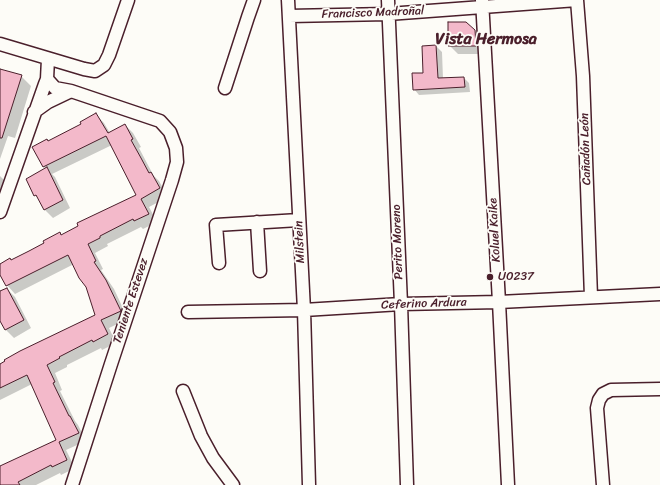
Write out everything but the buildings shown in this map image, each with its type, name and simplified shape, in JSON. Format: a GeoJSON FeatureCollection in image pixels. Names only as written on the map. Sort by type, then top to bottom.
{"type":"FeatureCollection","features":[{"type":"Feature","properties":{"kind":"street"},"geometry":{"type":"LineString","coordinates":[[0,44],[48,59],[95,71],[104,65],[109,55],[128,0]]}},
{"type":"Feature","properties":{"kind":"street"},"geometry":{"type":"LineString","coordinates":[[225,88],[254,0]]}},
{"type":"Feature","properties":{"kind":"street","name":"Milstein"},"geometry":{"type":"LineString","coordinates":[[288,0],[304,310],[309,485]]}},
{"type":"Feature","properties":{"kind":"street","name":"Perito Moreno"},"geometry":{"type":"LineString","coordinates":[[388,0],[407,485]]}},
{"type":"Feature","properties":{"kind":"street","name":"Francisco Madroñal"},"geometry":{"type":"LineString","coordinates":[[289,16],[388,14],[482,3],[577,0]]}},
{"type":"Feature","properties":{"kind":"street","name":"Cañadón León"},"geometry":{"type":"LineString","coordinates":[[577,0],[583,76],[591,297]]}},
{"type":"Feature","properties":{"kind":"street","name":"Koluel Kaike"},"geometry":{"type":"LineString","coordinates":[[482,3],[508,485]]}},
{"type":"Feature","properties":{"kind":"street"},"geometry":{"type":"LineString","coordinates":[[0,212],[34,112],[47,79],[48,59]]}},
{"type":"Feature","properties":{"kind":"street"},"geometry":{"type":"LineString","coordinates":[[47,79],[55,88],[71,91]]}},
{"type":"Feature","properties":{"kind":"street"},"geometry":{"type":"LineString","coordinates":[[34,112],[48,102],[71,91]]}},
{"type":"Feature","properties":{"kind":"street","name":"Teniente Estevez"},"geometry":{"type":"LineString","coordinates":[[71,91],[160,121],[170,132],[176,148],[177,162],[72,485]]}},
{"type":"Feature","properties":{"kind":"street"},"geometry":{"type":"LineString","coordinates":[[219,263],[216,225],[299,220]]}},
{"type":"Feature","properties":{"kind":"street"},"geometry":{"type":"LineString","coordinates":[[257,222],[260,271]]}},
{"type":"Feature","properties":{"kind":"street","name":"Ceferino Ardura"},"geometry":{"type":"LineString","coordinates":[[188,312],[304,310],[401,304],[499,302],[660,294]]}},
{"type":"Feature","properties":{"kind":"street"},"geometry":{"type":"LineString","coordinates":[[603,485],[597,408],[598,400],[603,394],[612,390],[660,389]]}},
{"type":"Feature","properties":{"kind":"street"},"geometry":{"type":"LineString","coordinates":[[183,391],[212,458],[233,485]]}},
{"type":"Feature","properties":{"kind":"place","name":"U0237"},"geometry":{"type":"Point","coordinates":[490,277]}},
{"type":"Feature","properties":{"kind":"district","name":"Vista Hermosa"},"geometry":{"type":"Point","coordinates":[486,40]}}]}
